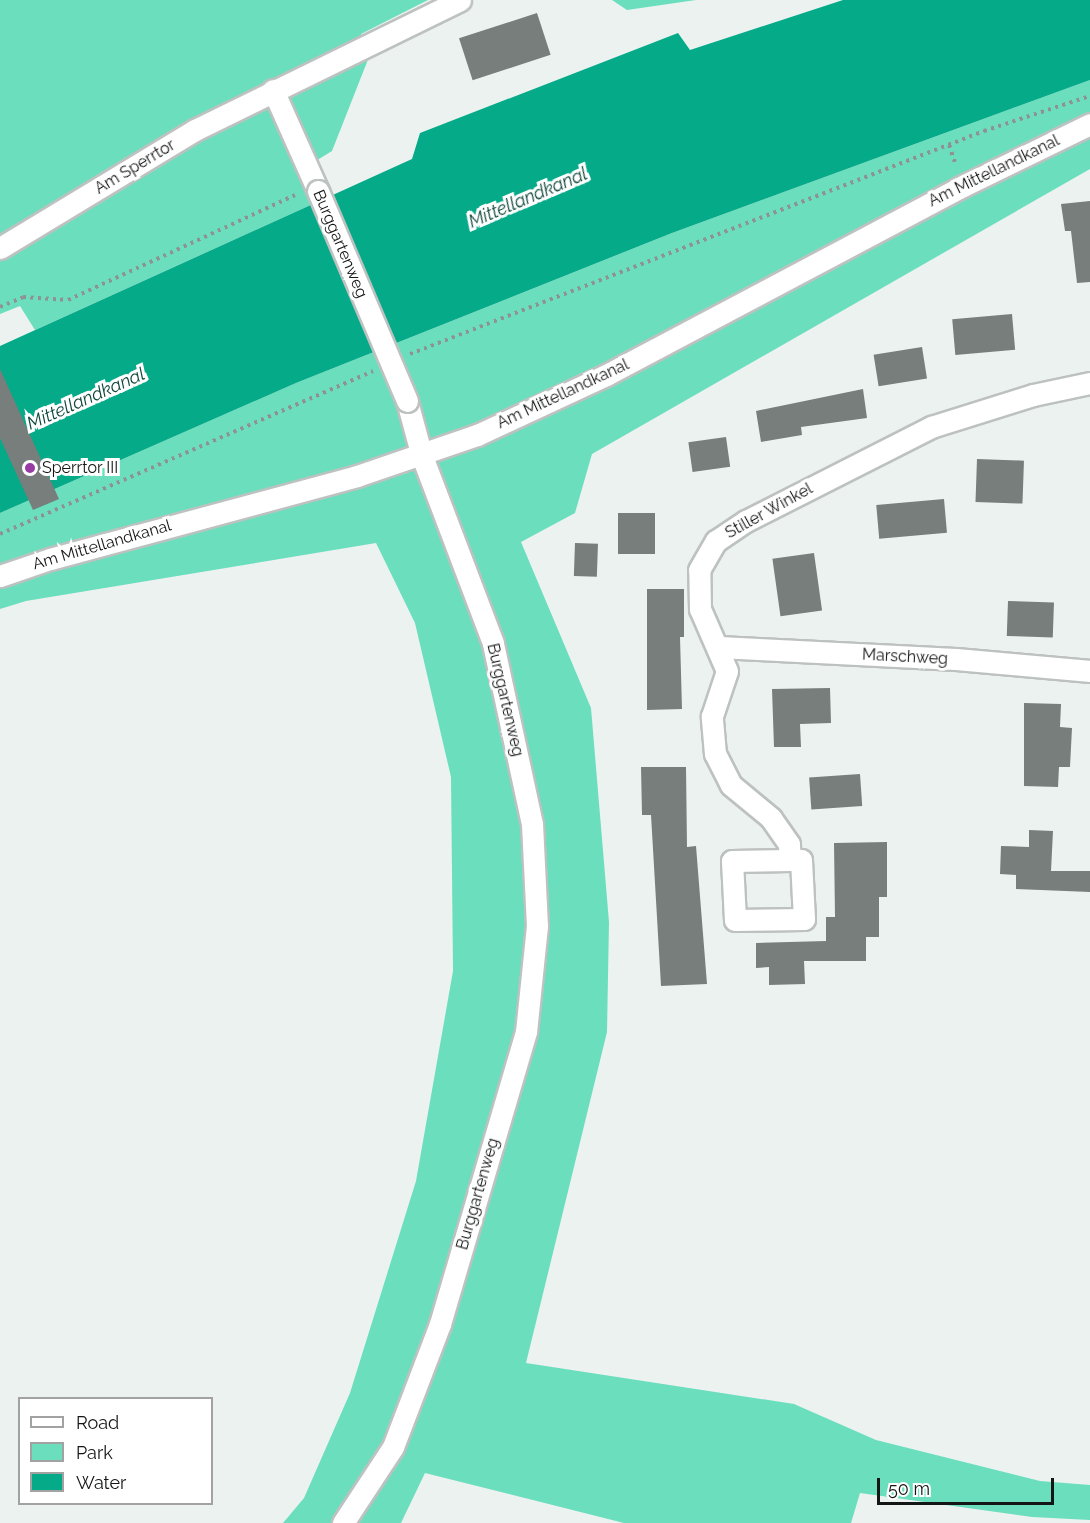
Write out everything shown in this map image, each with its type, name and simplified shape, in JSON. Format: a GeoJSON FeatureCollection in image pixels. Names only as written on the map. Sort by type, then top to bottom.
{"type":"FeatureCollection","features":[{"type":"Feature","properties":{"kind":"street"},"geometry":{"type":"LineString","coordinates":[[273,90],[460,0]]}},
{"type":"Feature","properties":{"kind":"street","name":"Burggartenweg"},"geometry":{"type":"LineString","coordinates":[[273,90],[308,192],[406,402],[421,453],[493,643],[532,824],[537,926],[526,1032],[440,1324],[393,1447],[343,1523]]}},
{"type":"Feature","properties":{"kind":"street","name":"Am Sperrtor"},"geometry":{"type":"LineString","coordinates":[[0,248],[195,130],[273,90]]}},
{"type":"Feature","properties":{"kind":"street","name":"Am Mittellandkanal"},"geometry":{"type":"LineString","coordinates":[[0,576],[50,559],[357,476],[477,435],[606,375],[963,186],[1090,124]]}},
{"type":"Feature","properties":{"kind":"street","name":"Stiller Winkel"},"geometry":{"type":"LineString","coordinates":[[790,860],[789,844],[771,818],[731,785],[715,754],[712,716],[727,671],[719,647],[700,609],[699,570],[716,541],[746,521],[931,427],[1033,395],[1090,383]]}},
{"type":"Feature","properties":{"kind":"street","name":"Marschweg"},"geometry":{"type":"LineString","coordinates":[[719,647],[956,659],[1090,671]]}},
{"type":"Feature","properties":{"kind":"path"},"geometry":{"type":"LineString","coordinates":[[402,358],[984,131],[1090,96]]}},
{"type":"Feature","properties":{"kind":"path"},"geometry":{"type":"LineString","coordinates":[[0,307],[23,297],[68,300],[308,192]]}},
{"type":"Feature","properties":{"kind":"path"},"geometry":{"type":"LineString","coordinates":[[0,534],[380,368]]}},
{"type":"Feature","properties":{"kind":"green space"},"geometry":{"type":"Polygon","coordinates":[[[0,0],[428,0],[361,34],[369,57],[332,151],[301,170],[315,203],[35,330],[20,306],[0,314],[0,0]]]}},
{"type":"Feature","properties":{"kind":"green space"},"geometry":{"type":"Polygon","coordinates":[[[612,0],[696,0],[627,10],[612,0]]]}},
{"type":"Feature","properties":{"kind":"green space"},"geometry":{"type":"Polygon","coordinates":[[[1090,80],[1090,169],[592,454],[575,513],[521,542],[591,708],[609,922],[607,1032],[526,1363],[794,1404],[876,1440],[1040,1481],[1090,1485],[1090,1520],[1032,1517],[860,1493],[851,1523],[624,1523],[425,1473],[401,1523],[283,1523],[304,1498],[350,1393],[416,1181],[453,971],[451,777],[415,623],[376,543],[26,601],[0,609],[0,513],[296,383],[672,233],[1090,80]]]}},
{"type":"Feature","properties":{"kind":"water","name":"Mittellandkanal"},"geometry":{"type":"Polygon","coordinates":[[[843,0],[1090,0],[1090,80],[672,233],[296,383],[0,513],[0,346],[412,159],[420,133],[678,33],[690,50],[843,0]]]}},
{"type":"Feature","properties":{"kind":"building"},"geometry":{"type":"Polygon","coordinates":[[[537,13],[551,55],[473,80],[459,38],[537,13]]]}},
{"type":"Feature","properties":{"kind":"building"},"geometry":{"type":"Polygon","coordinates":[[[1090,201],[1090,282],[1077,283],[1071,231],[1065,231],[1061,204],[1090,201]]]}},
{"type":"Feature","properties":{"kind":"building"},"geometry":{"type":"Polygon","coordinates":[[[1012,314],[1015,350],[955,355],[952,319],[1012,314]]]}},
{"type":"Feature","properties":{"kind":"building"},"geometry":{"type":"Polygon","coordinates":[[[922,347],[927,379],[879,386],[874,355],[922,347]]]}},
{"type":"Feature","properties":{"kind":"building","name":"Sperrtor III"},"geometry":{"type":"Polygon","coordinates":[[[0,369],[59,499],[33,510],[0,438],[0,369]]]}},
{"type":"Feature","properties":{"kind":"building"},"geometry":{"type":"Polygon","coordinates":[[[863,389],[867,418],[801,427],[802,435],[761,442],[756,411],[863,389]]]}},
{"type":"Feature","properties":{"kind":"building"},"geometry":{"type":"Polygon","coordinates":[[[726,437],[730,467],[693,472],[688,442],[726,437]]]}},
{"type":"Feature","properties":{"kind":"building"},"geometry":{"type":"Polygon","coordinates":[[[977,459],[1024,461],[1022,504],[975,502],[977,459]]]}},
{"type":"Feature","properties":{"kind":"building"},"geometry":{"type":"Polygon","coordinates":[[[944,499],[947,533],[879,539],[876,505],[944,499]]]}},
{"type":"Feature","properties":{"kind":"building"},"geometry":{"type":"Polygon","coordinates":[[[618,513],[655,513],[655,554],[618,554],[618,513]]]}},
{"type":"Feature","properties":{"kind":"building"},"geometry":{"type":"Polygon","coordinates":[[[575,543],[598,544],[597,577],[574,576],[575,543]]]}},
{"type":"Feature","properties":{"kind":"building"},"geometry":{"type":"Polygon","coordinates":[[[814,553],[822,610],[780,616],[772,559],[814,553]]]}},
{"type":"Feature","properties":{"kind":"building"},"geometry":{"type":"Polygon","coordinates":[[[647,589],[684,589],[684,637],[680,637],[682,709],[647,710],[647,589]]]}},
{"type":"Feature","properties":{"kind":"building"},"geometry":{"type":"Polygon","coordinates":[[[1008,601],[1054,603],[1053,638],[1007,636],[1008,601]]]}},
{"type":"Feature","properties":{"kind":"building"},"geometry":{"type":"Polygon","coordinates":[[[830,688],[831,723],[800,724],[801,747],[774,747],[772,689],[830,688]]]}},
{"type":"Feature","properties":{"kind":"building"},"geometry":{"type":"Polygon","coordinates":[[[1024,703],[1061,704],[1060,727],[1072,728],[1070,767],[1059,767],[1058,787],[1024,786],[1024,703]]]}},
{"type":"Feature","properties":{"kind":"building"},"geometry":{"type":"Polygon","coordinates":[[[641,767],[686,767],[687,847],[696,846],[707,984],[661,986],[651,815],[642,815],[641,767]]]}},
{"type":"Feature","properties":{"kind":"building"},"geometry":{"type":"Polygon","coordinates":[[[860,774],[862,806],[811,809],[809,778],[860,774]]]}},
{"type":"Feature","properties":{"kind":"building"},"geometry":{"type":"Polygon","coordinates":[[[1029,830],[1053,831],[1051,871],[1090,871],[1090,892],[1016,889],[1016,875],[1000,874],[1001,846],[1029,847],[1029,830]]]}},
{"type":"Feature","properties":{"kind":"building"},"geometry":{"type":"Polygon","coordinates":[[[887,842],[887,897],[879,897],[879,937],[866,937],[866,961],[804,961],[805,984],[769,985],[769,967],[756,968],[756,943],[826,941],[826,917],[835,917],[834,843],[887,842]]]}},
{"type":"Feature","properties":{"kind":"place","name":"Sperrtor III"},"geometry":{"type":"Point","coordinates":[30,468]}}]}
